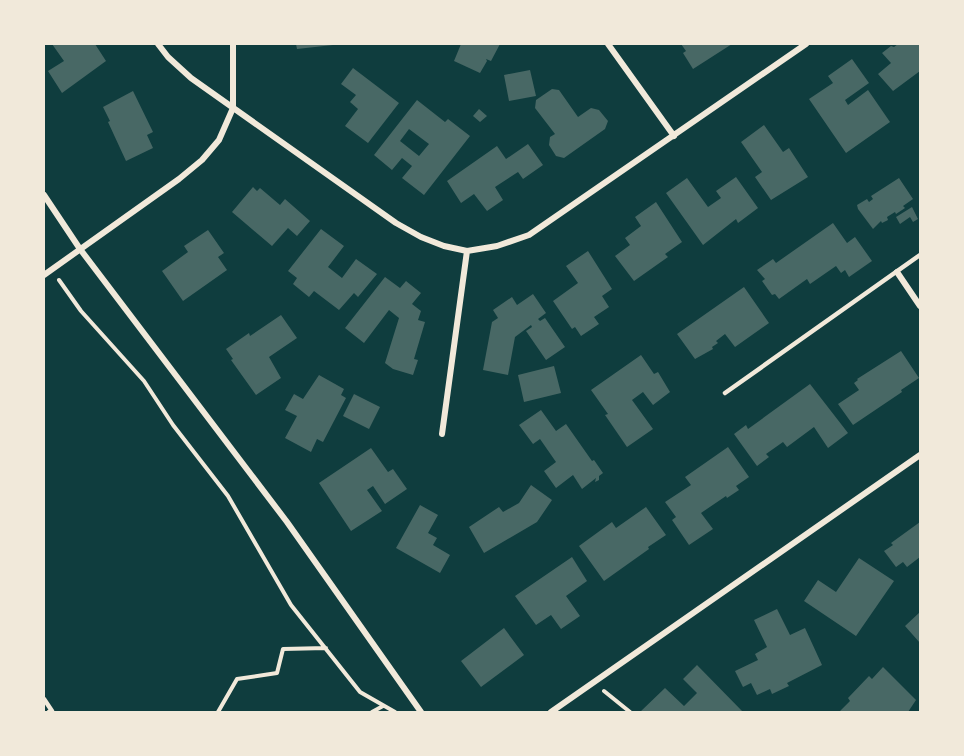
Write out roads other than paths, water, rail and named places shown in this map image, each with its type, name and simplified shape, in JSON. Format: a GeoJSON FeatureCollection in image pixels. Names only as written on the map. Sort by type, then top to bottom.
{"type":"FeatureCollection","features":[{"type":"Feature","properties":{"kind":"street"},"geometry":{"type":"LineString","coordinates":[[158,44],[168,57],[191,78],[396,223],[444,246],[467,252],[497,246],[529,235],[806,44]]}},
{"type":"Feature","properties":{"kind":"street"},"geometry":{"type":"LineString","coordinates":[[44,275],[179,179],[202,160],[219,140],[234,108],[233,44]]}},
{"type":"Feature","properties":{"kind":"street"},"geometry":{"type":"LineString","coordinates":[[608,44],[674,136]]}},
{"type":"Feature","properties":{"kind":"street"},"geometry":{"type":"LineString","coordinates":[[44,195],[80,249],[287,522],[421,712]]}},
{"type":"Feature","properties":{"kind":"street"},"geometry":{"type":"LineString","coordinates":[[442,434],[467,252]]}},
{"type":"Feature","properties":{"kind":"street"},"geometry":{"type":"LineString","coordinates":[[897,272],[921,306]]}},
{"type":"Feature","properties":{"kind":"street"},"geometry":{"type":"LineString","coordinates":[[552,712],[921,455]]}},
{"type":"Feature","properties":{"kind":"lane"},"geometry":{"type":"LineString","coordinates":[[724,393],[921,255]]}},
{"type":"Feature","properties":{"kind":"lane"},"geometry":{"type":"LineString","coordinates":[[44,699],[52,711],[49,712]]}}]}
